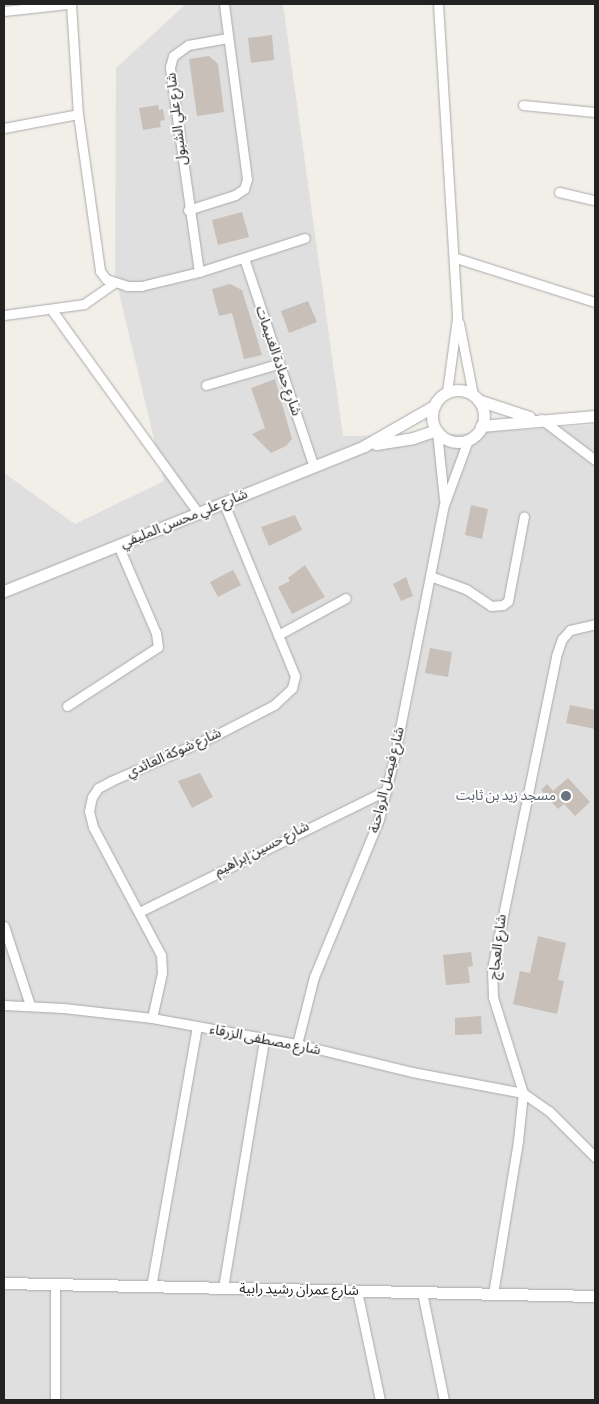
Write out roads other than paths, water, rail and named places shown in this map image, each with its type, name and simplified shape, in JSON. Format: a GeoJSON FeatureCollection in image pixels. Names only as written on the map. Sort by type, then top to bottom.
{"type":"FeatureCollection","features":[{"type":"Feature","properties":{"kind":"street"},"geometry":{"type":"LineString","coordinates":[[4,11],[69,4],[78,114],[100,271],[114,284]]}},
{"type":"Feature","properties":{"kind":"street"},"geometry":{"type":"LineString","coordinates":[[188,210],[235,196],[244,189],[247,179],[224,4]]}},
{"type":"Feature","properties":{"kind":"street"},"geometry":{"type":"LineString","coordinates":[[438,4],[456,258],[457,318],[447,392],[434,406],[432,418],[436,431],[448,440],[468,440],[481,426],[483,412],[475,398],[468,356],[457,318]]}},
{"type":"Feature","properties":{"kind":"street","name":"شارع علي الشبول"},"geometry":{"type":"LineString","coordinates":[[199,272],[188,210],[170,67],[173,56],[188,45],[227,38]]}},
{"type":"Feature","properties":{"kind":"street"},"geometry":{"type":"LineString","coordinates":[[523,104],[595,112]]}},
{"type":"Feature","properties":{"kind":"street"},"geometry":{"type":"LineString","coordinates":[[4,128],[78,114]]}},
{"type":"Feature","properties":{"kind":"street"},"geometry":{"type":"LineString","coordinates":[[558,192],[595,200]]}},
{"type":"Feature","properties":{"kind":"street"},"geometry":{"type":"LineString","coordinates":[[4,315],[84,304],[114,284],[141,286],[199,272],[304,238]]}},
{"type":"Feature","properties":{"kind":"street","name":"شارع حمادة الغنيمات"},"geometry":{"type":"LineString","coordinates":[[244,258],[313,464]]}},
{"type":"Feature","properties":{"kind":"street"},"geometry":{"type":"LineString","coordinates":[[456,258],[595,302]]}},
{"type":"Feature","properties":{"kind":"street"},"geometry":{"type":"LineString","coordinates":[[51,309],[200,514]]}},
{"type":"Feature","properties":{"kind":"street"},"geometry":{"type":"LineString","coordinates":[[206,385],[278,364]]}},
{"type":"Feature","properties":{"kind":"street"},"geometry":{"type":"LineString","coordinates":[[447,392],[461,390],[475,398],[538,419],[595,460]]}},
{"type":"Feature","properties":{"kind":"street","name":"شارع علي محسن المليفي"},"geometry":{"type":"LineString","coordinates":[[364,446],[434,406]]}},
{"type":"Feature","properties":{"kind":"street"},"geometry":{"type":"LineString","coordinates":[[481,426],[538,419],[595,416]]}},
{"type":"Feature","properties":{"kind":"street","name":"شارع علي محسن المليفي"},"geometry":{"type":"LineString","coordinates":[[4,591],[200,514],[313,464],[364,446],[412,438],[436,431]]}},
{"type":"Feature","properties":{"kind":"street","name":"شارع فيصل الرواحنة"},"geometry":{"type":"LineString","coordinates":[[436,431],[444,505]]}},
{"type":"Feature","properties":{"kind":"street","name":"شارع فيصل الرواحنة"},"geometry":{"type":"LineString","coordinates":[[296,1044],[307,996],[366,854],[387,790],[444,505],[468,440]]}},
{"type":"Feature","properties":{"kind":"street","name":"شارع شوكة العائدي"},"geometry":{"type":"LineString","coordinates":[[152,1018],[162,964],[154,939],[93,827],[89,811],[92,797],[98,788],[111,781],[214,736],[274,705],[292,688],[296,676],[224,504]]}},
{"type":"Feature","properties":{"kind":"street"},"geometry":{"type":"LineString","coordinates":[[430,576],[466,589],[490,606],[503,606],[508,601],[524,516]]}},
{"type":"Feature","properties":{"kind":"street"},"geometry":{"type":"LineString","coordinates":[[66,706],[158,648],[156,633],[118,545]]}},
{"type":"Feature","properties":{"kind":"street"},"geometry":{"type":"LineString","coordinates":[[278,635],[346,598]]}},
{"type":"Feature","properties":{"kind":"street","name":"شارع العجاج"},"geometry":{"type":"LineString","coordinates":[[493,1294],[518,1141],[523,1093],[493,997],[492,969],[556,656],[562,639],[570,630],[595,624]]}},
{"type":"Feature","properties":{"kind":"street","name":"شارع حسين إبراهيم"},"geometry":{"type":"LineString","coordinates":[[139,912],[387,790]]}},
{"type":"Feature","properties":{"kind":"street"},"geometry":{"type":"LineString","coordinates":[[4,926],[30,1005]]}},
{"type":"Feature","properties":{"kind":"street","name":"شارع مصطفى الزرقاء"},"geometry":{"type":"LineString","coordinates":[[4,1005],[30,1005],[152,1018],[296,1044],[412,1072],[523,1093]]}},
{"type":"Feature","properties":{"kind":"street"},"geometry":{"type":"LineString","coordinates":[[151,1287],[197,1027]]}},
{"type":"Feature","properties":{"kind":"street"},"geometry":{"type":"LineString","coordinates":[[223,1288],[264,1039]]}},
{"type":"Feature","properties":{"kind":"street"},"geometry":{"type":"LineString","coordinates":[[523,1093],[549,1112],[595,1157]]}},
{"type":"Feature","properties":{"kind":"street","name":"شارع عمران رشيد رابية"},"geometry":{"type":"LineString","coordinates":[[4,1283],[595,1296]]}},
{"type":"Feature","properties":{"kind":"street"},"geometry":{"type":"LineString","coordinates":[[55,1285],[55,1400]]}},
{"type":"Feature","properties":{"kind":"street"},"geometry":{"type":"LineString","coordinates":[[357,1291],[380,1400]]}},
{"type":"Feature","properties":{"kind":"street"},"geometry":{"type":"LineString","coordinates":[[422,1292],[444,1400]]}},
{"type":"Feature","properties":{"kind":"place","name":"مسجد زيد بن ثابت"},"geometry":{"type":"Point","coordinates":[566,796]}}]}
